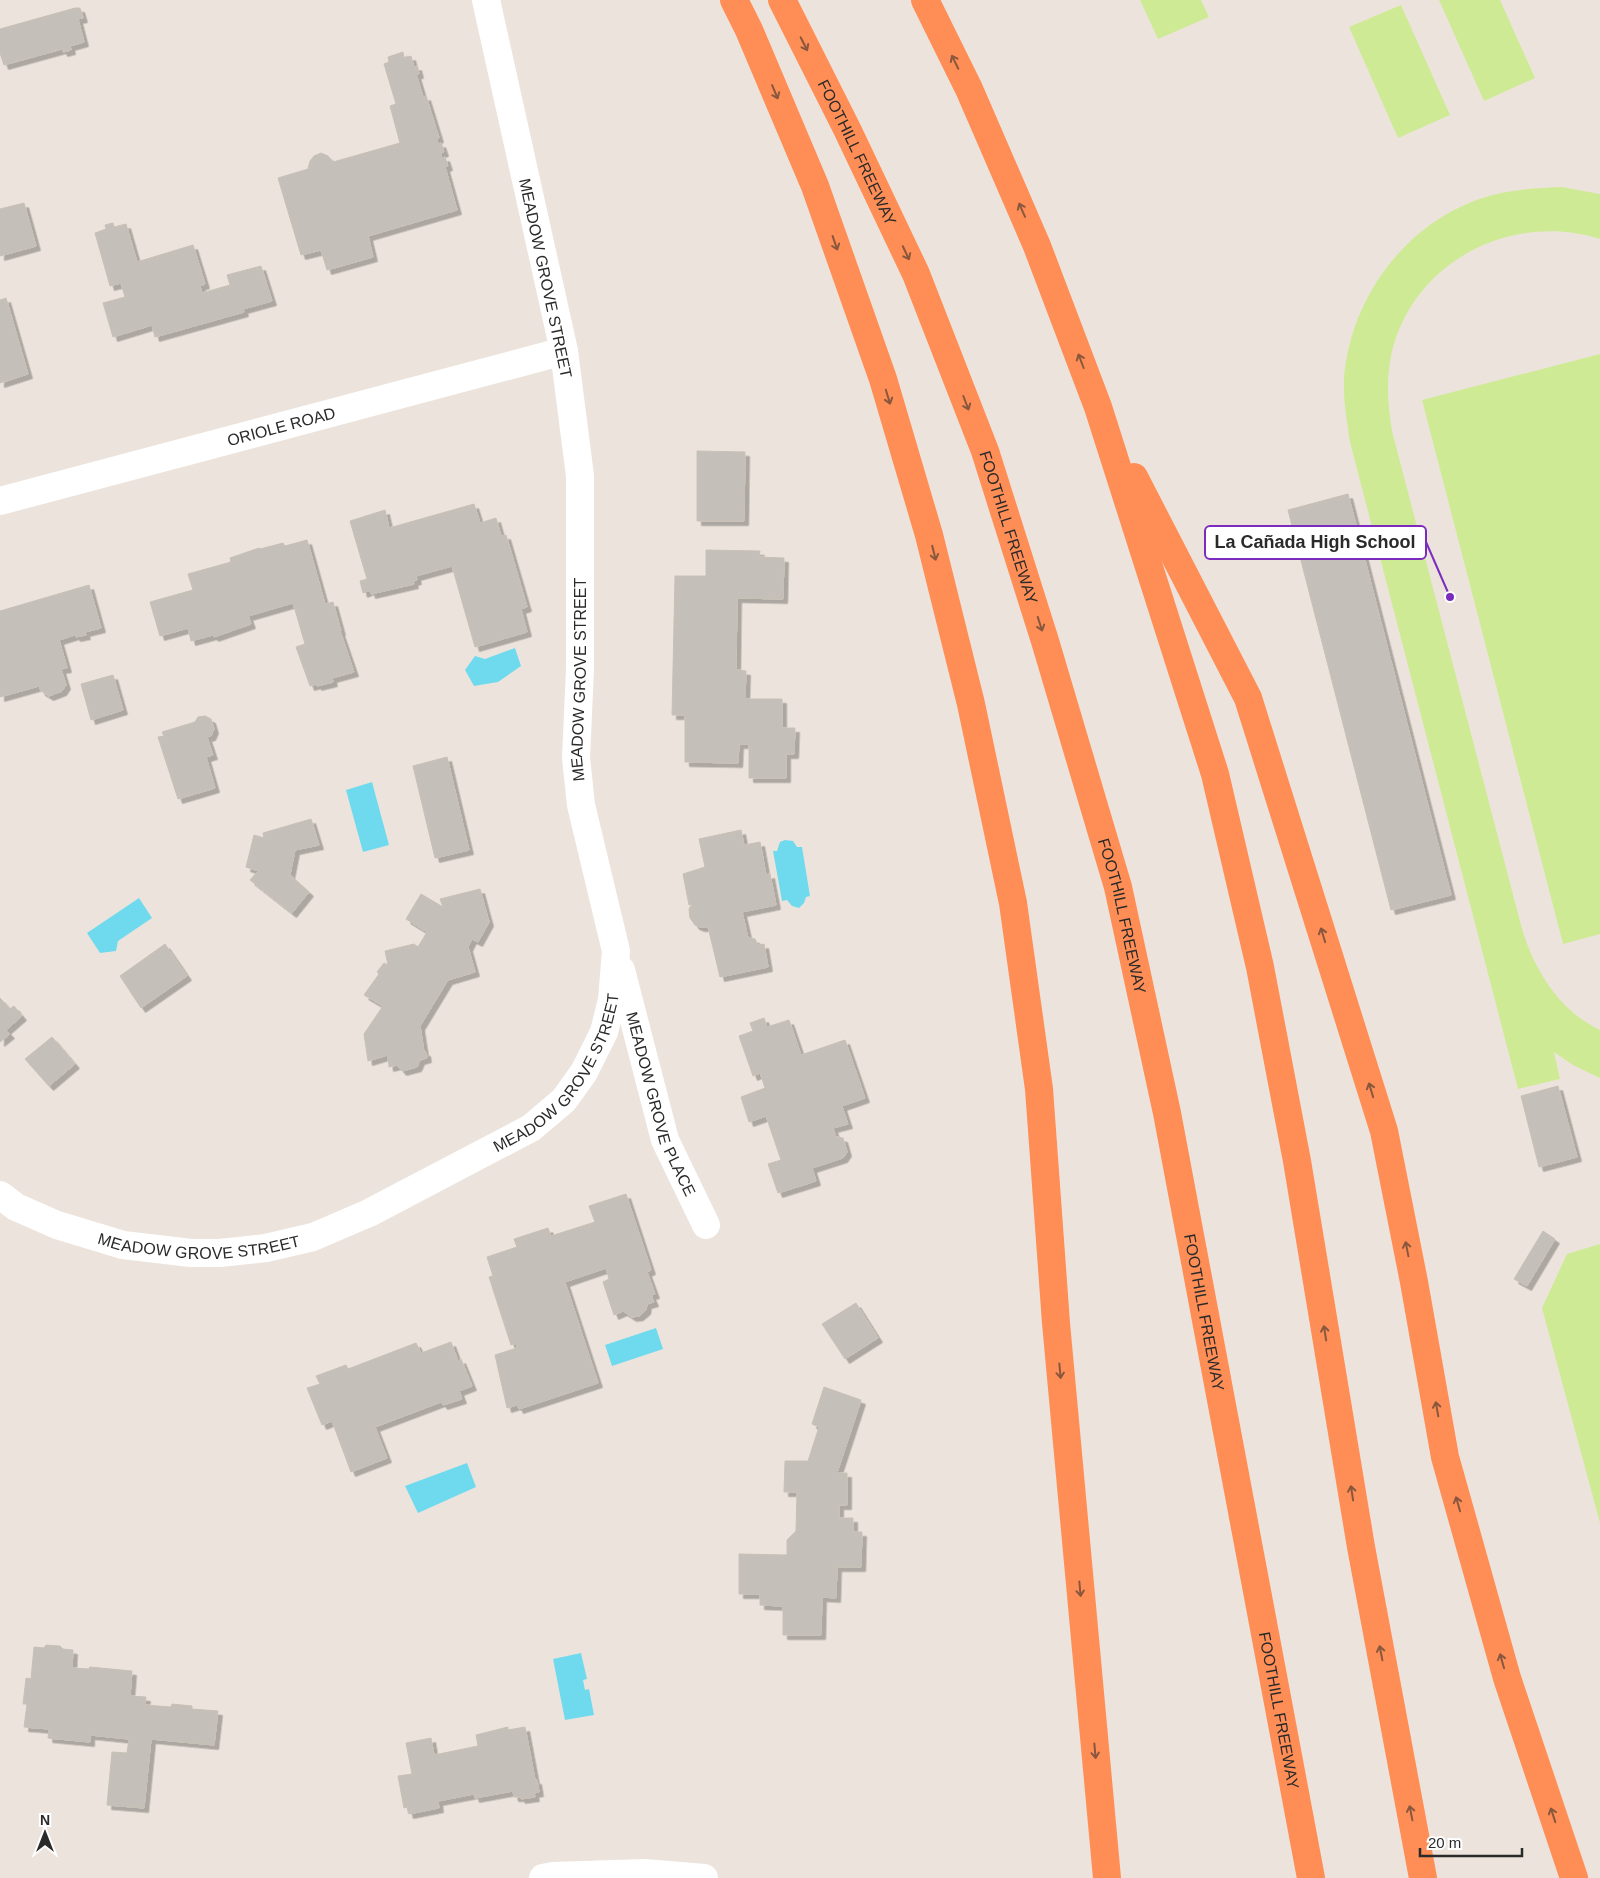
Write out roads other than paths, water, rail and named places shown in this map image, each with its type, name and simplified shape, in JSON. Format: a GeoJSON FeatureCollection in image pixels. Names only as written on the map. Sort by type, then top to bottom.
{"type":"FeatureCollection","features":[{"type":"Feature","properties":{"kind":"highway"},"geometry":{"type":"LineString","coordinates":[[734,0],[749,30],[815,186],[883,379],[929,535],[971,704],[1013,902],[1040,1089],[1056,1323],[1108,1878]]}},
{"type":"Feature","properties":{"kind":"highway","name":"FOOTHILL FREEWAY"},"geometry":{"type":"LineString","coordinates":[[782,0],[847,129],[916,274],[985,451],[1045,641],[1118,887],[1167,1113],[1311,1878]]}},
{"type":"Feature","properties":{"kind":"highway"},"geometry":{"type":"LineString","coordinates":[[925,0],[969,89],[1037,246],[1098,407],[1215,774],[1260,967],[1296,1161],[1361,1547],[1423,1878]]}},
{"type":"Feature","properties":{"kind":"highway"},"geometry":{"type":"LineString","coordinates":[[1098,407],[1248,698],[1384,1131],[1414,1282],[1445,1456],[1507,1678],[1574,1878]]}},
{"type":"Feature","properties":{"kind":"street","name":"MEADOW GROVE STREET"},"geometry":{"type":"LineString","coordinates":[[0,1196],[16,1207],[57,1225],[122,1245],[191,1253],[220,1253],[266,1248],[313,1238],[369,1213],[531,1128],[564,1100],[584,1072],[604,1032],[612,1000],[616,951],[582,805],[576,758],[580,669],[580,476],[564,351],[486,0]]}},
{"type":"Feature","properties":{"kind":"street","name":"ORIOLE ROAD"},"geometry":{"type":"LineString","coordinates":[[0,501],[564,351]]}},
{"type":"Feature","properties":{"kind":"street","name":"MEADOW GROVE PLACE"},"geometry":{"type":"LineString","coordinates":[[616,951],[665,1140],[706,1225]]}},
{"type":"Feature","properties":{"kind":"street"},"geometry":{"type":"LineString","coordinates":[[542,1878],[645,1873],[704,1878]]}},
{"type":"Feature","properties":{"kind":"water"},"geometry":{"type":"Polygon","coordinates":[[[515,648],[521,666],[498,682],[474,686],[465,670],[475,656],[485,659],[515,648]]]}},
{"type":"Feature","properties":{"kind":"water"},"geometry":{"type":"Polygon","coordinates":[[[372,782],[389,845],[363,852],[346,790],[372,782]]]}},
{"type":"Feature","properties":{"kind":"water"},"geometry":{"type":"Polygon","coordinates":[[[785,840],[793,841],[797,847],[802,847],[810,896],[806,897],[804,903],[799,908],[792,906],[787,900],[782,901],[773,851],[777,851],[780,842],[785,840]]]}},
{"type":"Feature","properties":{"kind":"water"},"geometry":{"type":"Polygon","coordinates":[[[139,898],[152,918],[118,941],[116,951],[100,953],[87,933],[139,898]]]}},
{"type":"Feature","properties":{"kind":"water"},"geometry":{"type":"Polygon","coordinates":[[[656,1328],[663,1349],[612,1366],[605,1345],[656,1328]]]}},
{"type":"Feature","properties":{"kind":"water"},"geometry":{"type":"Polygon","coordinates":[[[467,1463],[476,1487],[418,1513],[405,1486],[467,1463]]]}},
{"type":"Feature","properties":{"kind":"water"},"geometry":{"type":"Polygon","coordinates":[[[581,1653],[587,1679],[583,1680],[585,1690],[589,1689],[594,1715],[565,1720],[553,1659],[581,1653]]]}},
{"type":"Feature","properties":{"kind":"place","name":"La Cañada High School"},"geometry":{"type":"Point","coordinates":[1450,597]}}]}
